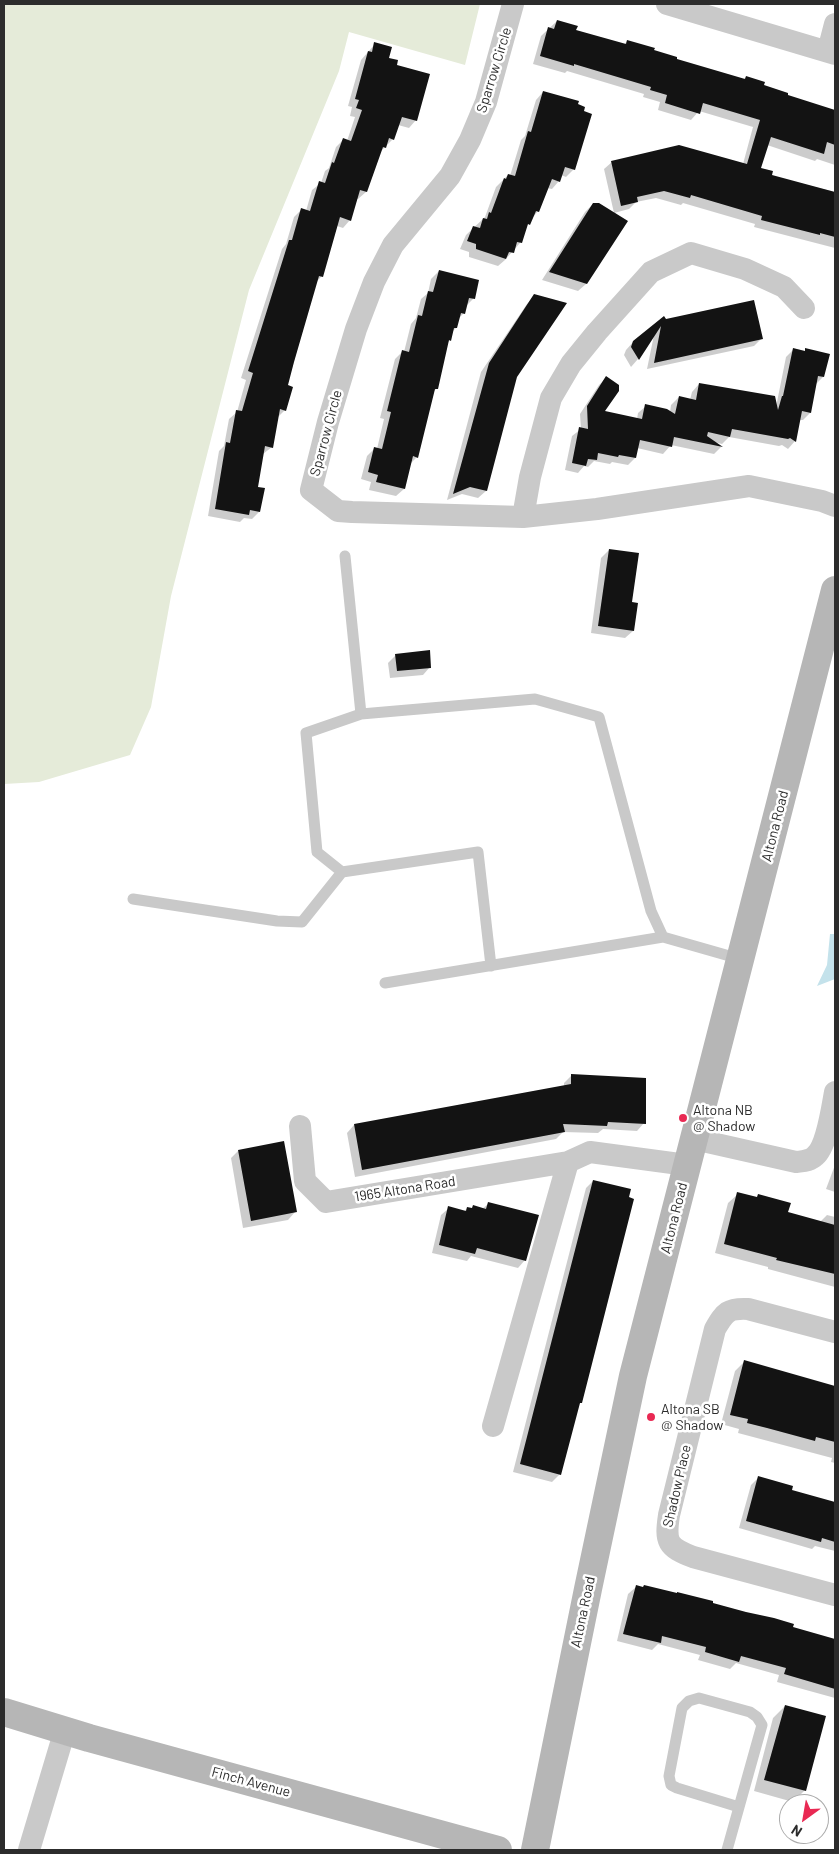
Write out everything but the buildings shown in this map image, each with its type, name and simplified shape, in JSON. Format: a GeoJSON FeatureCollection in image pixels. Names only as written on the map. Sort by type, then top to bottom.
{"type":"FeatureCollection","features":[{"type":"Feature","properties":{"kind":"main road","name":"Altona Road"},"geometry":{"type":"LineString","coordinates":[[535,1850],[633,1376],[835,590]]}},
{"type":"Feature","properties":{"kind":"main road","name":"Finch Avenue"},"geometry":{"type":"LineString","coordinates":[[4,1712],[90,1738],[498,1850]]}},
{"type":"Feature","properties":{"kind":"street","name":"Sparrow Circle"},"geometry":{"type":"LineString","coordinates":[[514,4],[486,102],[470,140],[450,176],[393,245],[374,282],[356,329],[328,422],[311,490],[338,511],[523,517],[607,508],[749,486],[822,501],[835,506]]}},
{"type":"Feature","properties":{"kind":"street"},"geometry":{"type":"LineString","coordinates":[[667,4],[832,52],[835,24]]}},
{"type":"Feature","properties":{"kind":"street"},"geometry":{"type":"LineString","coordinates":[[523,517],[530,478],[551,398],[571,364],[651,272],[691,253],[745,269],[784,287],[804,308]]}},
{"type":"Feature","properties":{"kind":"street"},"geometry":{"type":"LineString","coordinates":[[694,1139],[796,1162],[806,1161],[814,1158],[821,1150],[832,1121],[835,1092]]}},
{"type":"Feature","properties":{"kind":"street","name":"1965 Altona Road"},"geometry":{"type":"LineString","coordinates":[[300,1126],[305,1181],[326,1202],[568,1162],[590,1152],[688,1165]]}},
{"type":"Feature","properties":{"kind":"street"},"geometry":{"type":"LineString","coordinates":[[493,1426],[568,1162]]}},
{"type":"Feature","properties":{"kind":"street","name":"Shadow Place"},"geometry":{"type":"LineString","coordinates":[[835,1332],[748,1308],[734,1308],[724,1315],[715,1329],[671,1505],[666,1534],[668,1542],[675,1550],[835,1595]]}},
{"type":"Feature","properties":{"kind":"street"},"geometry":{"type":"LineString","coordinates":[[29,1850],[65,1730]]}},
{"type":"Feature","properties":{"kind":"lane"},"geometry":{"type":"LineString","coordinates":[[345,556],[361,714]]}},
{"type":"Feature","properties":{"kind":"lane"},"geometry":{"type":"LineString","coordinates":[[342,872],[317,852],[306,733],[361,714],[535,700],[599,717],[651,911],[663,937]]}},
{"type":"Feature","properties":{"kind":"lane"},"geometry":{"type":"LineString","coordinates":[[133,899],[277,921],[302,922],[342,872],[478,852],[491,966]]}},
{"type":"Feature","properties":{"kind":"lane"},"geometry":{"type":"LineString","coordinates":[[385,983],[663,937],[740,959]]}},
{"type":"Feature","properties":{"kind":"lane"},"geometry":{"type":"LineString","coordinates":[[728,1850],[762,1725],[757,1717],[750,1712],[699,1698],[689,1701],[682,1708],[669,1776],[671,1785],[739,1807]]}},
{"type":"Feature","properties":{"kind":"green space"},"geometry":{"type":"Polygon","coordinates":[[[4,4],[480,4],[465,65],[349,32],[339,71],[249,290],[171,596],[151,707],[130,755],[39,782],[4,784],[4,4]]]}},
{"type":"Feature","properties":{"kind":"water"},"geometry":{"type":"Polygon","coordinates":[[[830,934],[835,934],[835,979],[817,986],[827,965],[830,934]]]}},
{"type":"Feature","properties":{"kind":"place","name":"Altona NB @ Shadow"},"geometry":{"type":"Point","coordinates":[683,1118]}},
{"type":"Feature","properties":{"kind":"place","name":"Altona SB @ Shadow"},"geometry":{"type":"Point","coordinates":[651,1417]}}]}
